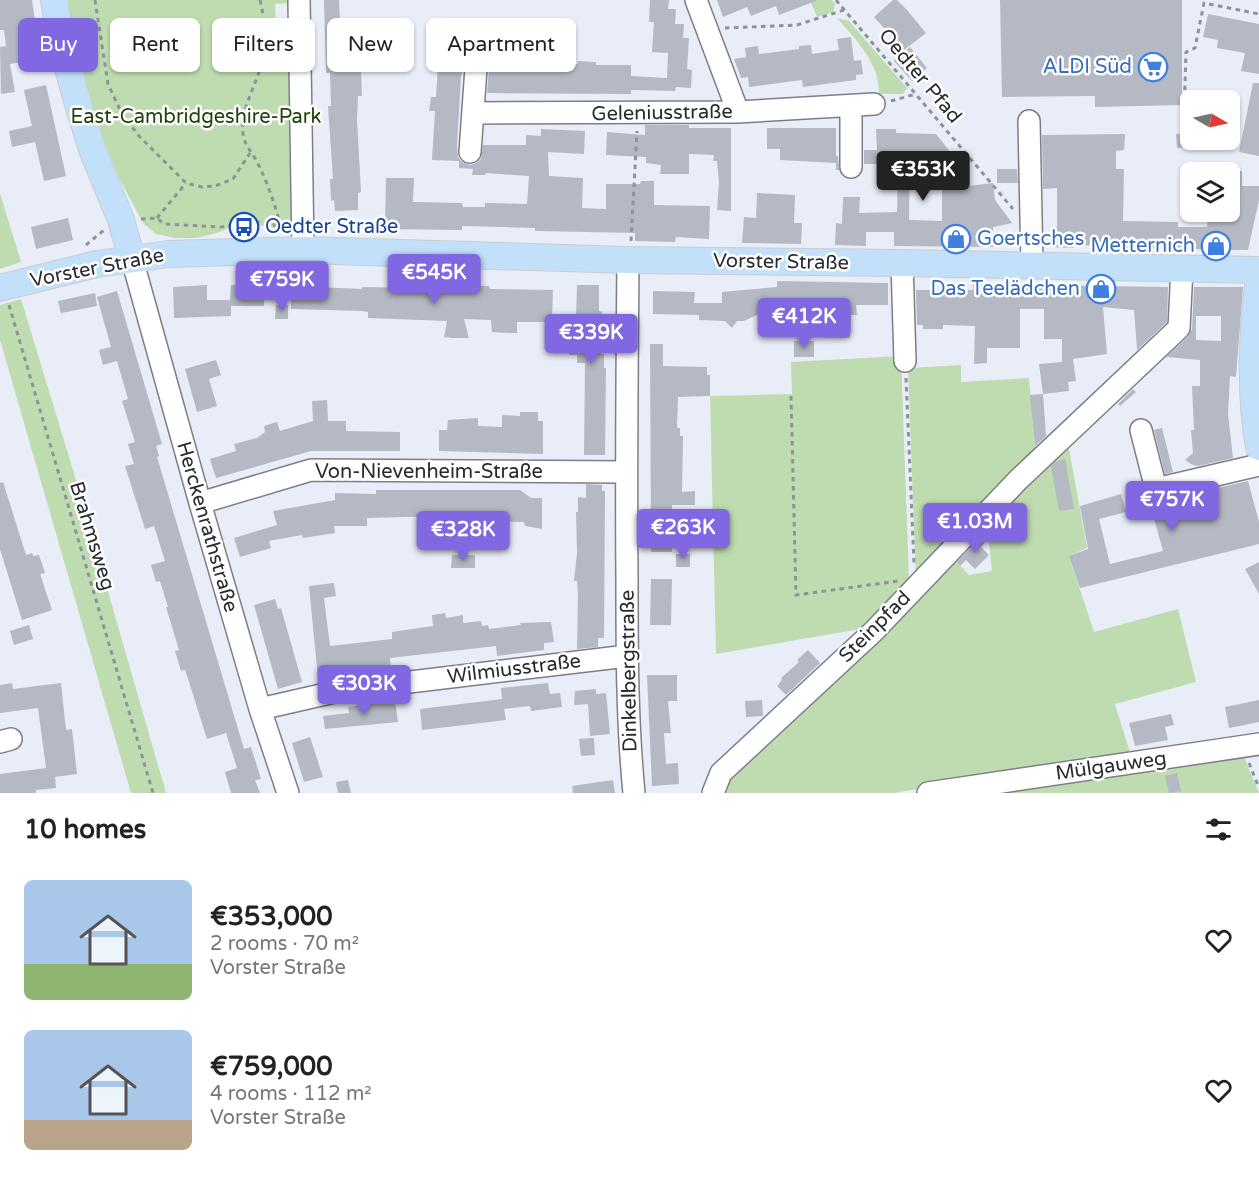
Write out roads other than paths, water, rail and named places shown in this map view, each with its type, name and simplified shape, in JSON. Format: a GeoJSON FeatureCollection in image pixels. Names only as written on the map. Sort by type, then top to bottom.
{"type":"FeatureCollection","features":[{"type":"Feature","properties":{"kind":"main road"},"geometry":{"type":"LineString","coordinates":[[54,0],[61,43],[78,104],[93,152],[121,220],[132,259]]}},
{"type":"Feature","properties":{"kind":"main road","name":"Vorster Straße"},"geometry":{"type":"LineString","coordinates":[[2,287],[97,264],[169,254],[303,250],[628,260],[1259,270]]}},
{"type":"Feature","properties":{"kind":"main road"},"geometry":{"type":"LineString","coordinates":[[1259,276],[1253,368],[1253,399],[1259,447]]}},
{"type":"Feature","properties":{"kind":"street"},"geometry":{"type":"LineString","coordinates":[[299,0],[303,250]]}},
{"type":"Feature","properties":{"kind":"street"},"geometry":{"type":"LineString","coordinates":[[696,0],[738,112]]}},
{"type":"Feature","properties":{"kind":"street"},"geometry":{"type":"LineString","coordinates":[[470,152],[476,72]]}},
{"type":"Feature","properties":{"kind":"street","name":"Geleniusstraße"},"geometry":{"type":"LineString","coordinates":[[473,113],[738,112],[874,104]]}},
{"type":"Feature","properties":{"kind":"street"},"geometry":{"type":"LineString","coordinates":[[851,106],[851,167]]}},
{"type":"Feature","properties":{"kind":"street"},"geometry":{"type":"LineString","coordinates":[[1029,121],[1032,266]]}},
{"type":"Feature","properties":{"kind":"street","name":"Herckenrathstraße"},"geometry":{"type":"LineString","coordinates":[[132,259],[260,709],[288,793]]}},
{"type":"Feature","properties":{"kind":"street","name":"Dinkelbergstraße"},"geometry":{"type":"LineString","coordinates":[[628,260],[627,656],[628,733],[634,793]]}},
{"type":"Feature","properties":{"kind":"street"},"geometry":{"type":"LineString","coordinates":[[902,263],[906,361]]}},
{"type":"Feature","properties":{"kind":"street","name":"Steinpfad"},"geometry":{"type":"LineString","coordinates":[[713,793],[721,773],[874,631],[914,582],[1179,328],[1182,268]]}},
{"type":"Feature","properties":{"kind":"street"},"geometry":{"type":"LineString","coordinates":[[1141,430],[1156,489],[1259,465]]}},
{"type":"Feature","properties":{"kind":"street","name":"Von-Nievenheim-Straße"},"geometry":{"type":"LineString","coordinates":[[200,503],[311,470],[626,472]]}},
{"type":"Feature","properties":{"kind":"street","name":"Wilmiusstraße"},"geometry":{"type":"LineString","coordinates":[[260,709],[343,690],[627,656]]}},
{"type":"Feature","properties":{"kind":"street","name":"Mülgauweg"},"geometry":{"type":"LineString","coordinates":[[928,793],[1251,745]]}},
{"type":"Feature","properties":{"kind":"place","name":"ALDI Süd"},"geometry":{"type":"Point","coordinates":[1153,67]}},
{"type":"Feature","properties":{"kind":"place","name":"Oedter Straße"},"geometry":{"type":"Point","coordinates":[244,227]}},
{"type":"Feature","properties":{"kind":"place","name":"Goertsches"},"geometry":{"type":"Point","coordinates":[956,239]}},
{"type":"Feature","properties":{"kind":"place","name":"Metternich"},"geometry":{"type":"Point","coordinates":[1216,246]}},
{"type":"Feature","properties":{"kind":"place","name":"Das Teelädchen"},"geometry":{"type":"Point","coordinates":[1101,289]}},
{"type":"Feature","properties":{"kind":"park label","name":"East-Cambridgeshire-Park"},"geometry":{"type":"Point","coordinates":[196,117]}}]}
